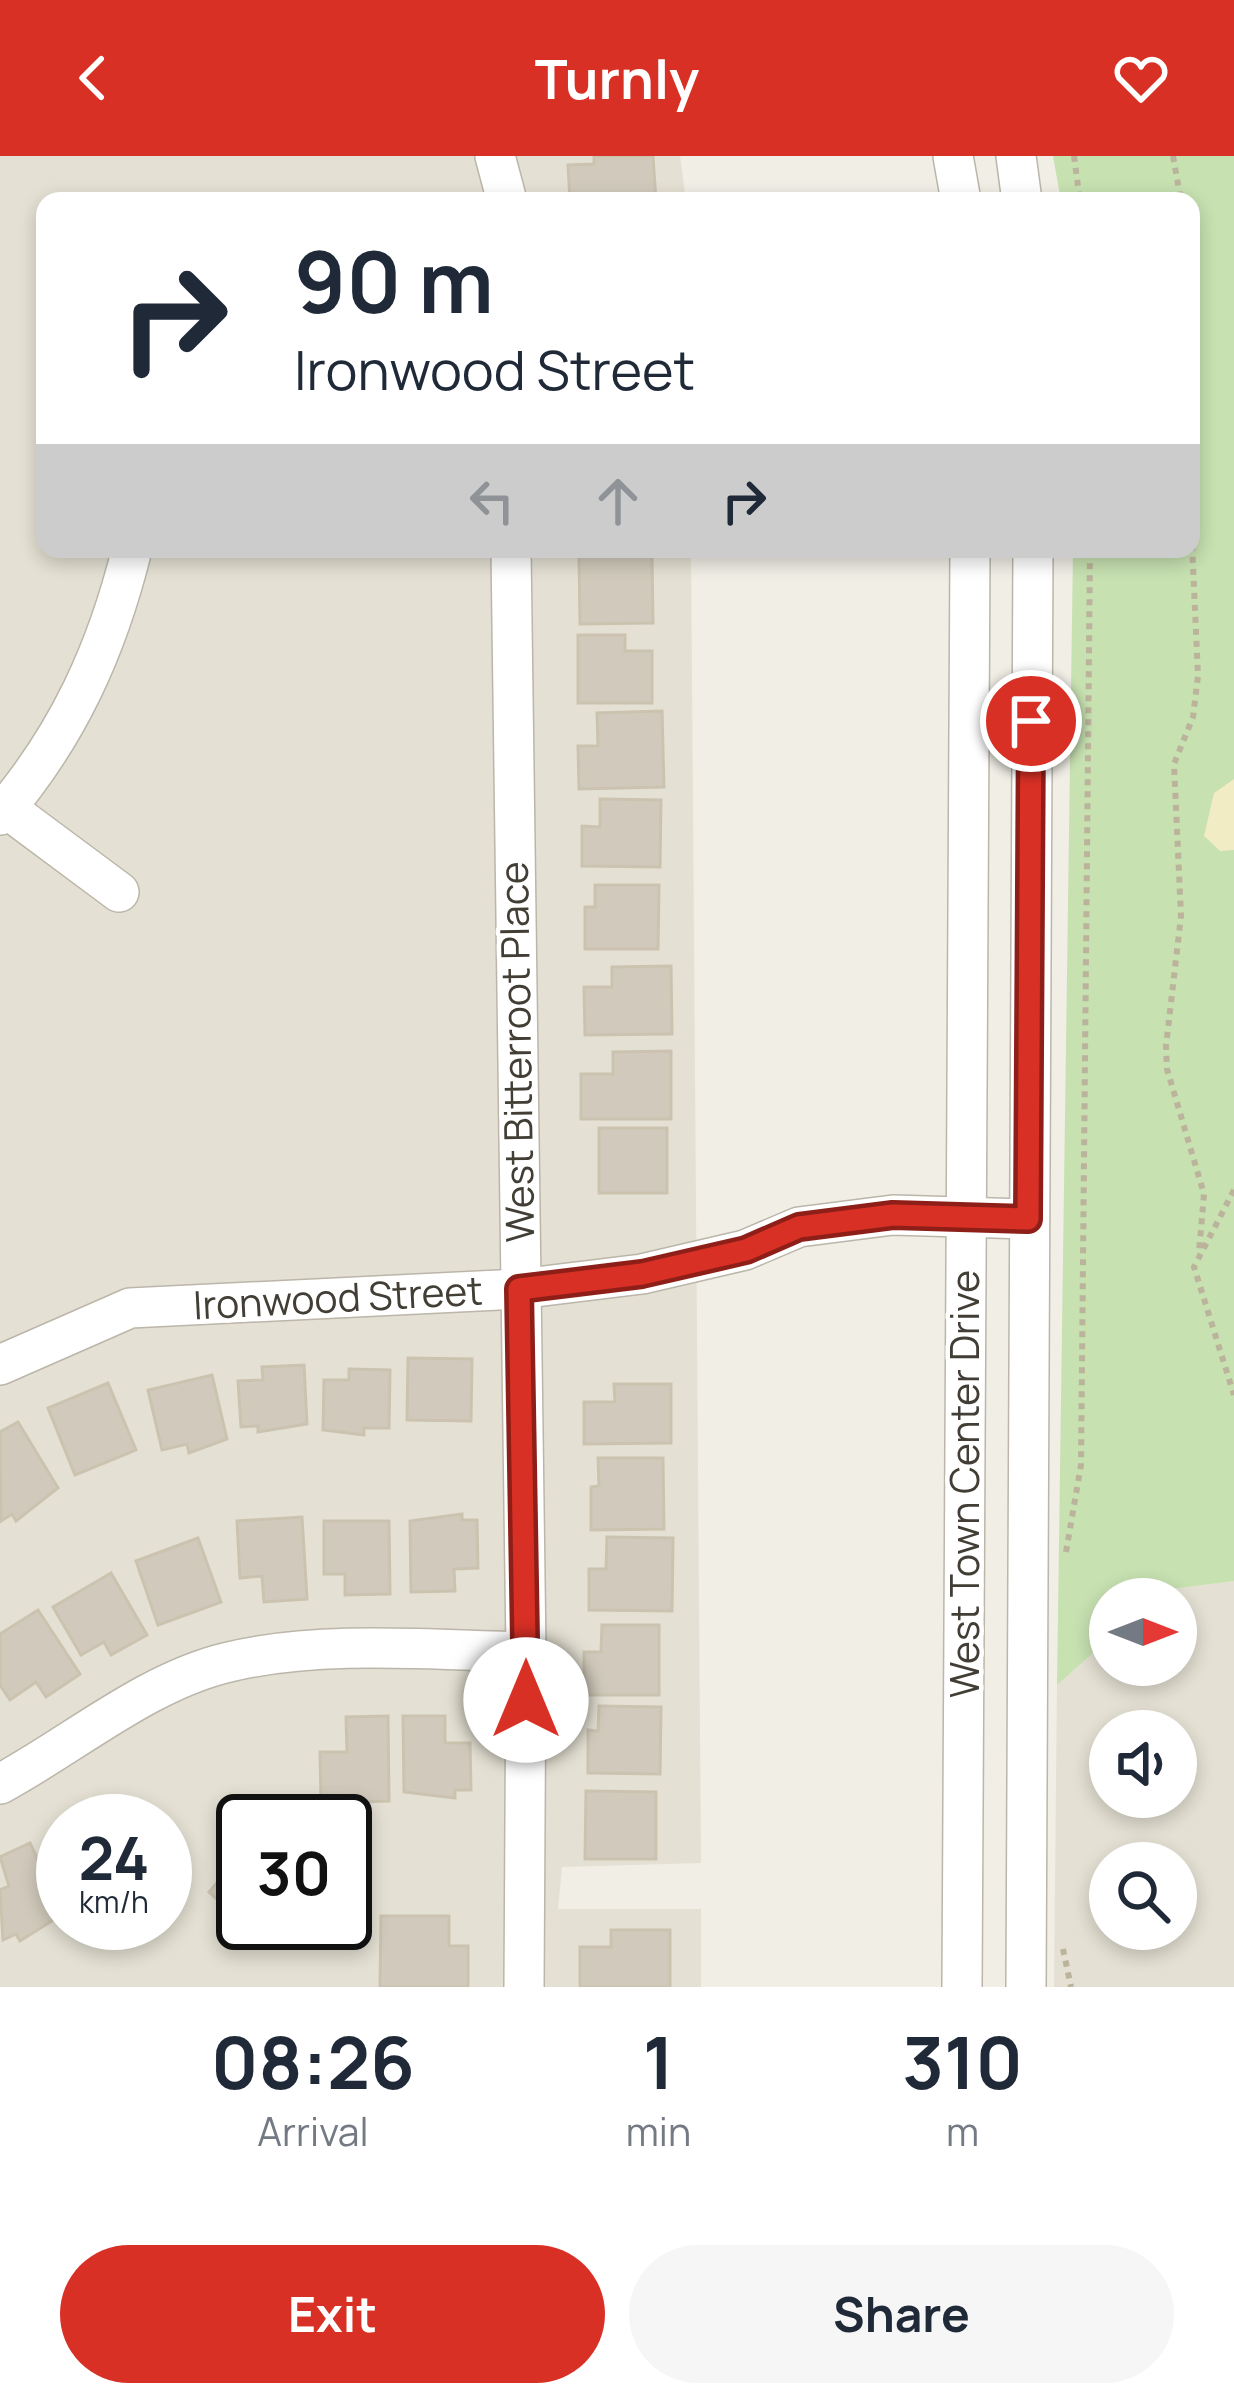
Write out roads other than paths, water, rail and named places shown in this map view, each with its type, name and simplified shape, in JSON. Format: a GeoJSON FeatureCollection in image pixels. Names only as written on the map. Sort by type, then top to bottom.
{"type":"FeatureCollection","features":[{"type":"Feature","properties":{"kind":"street"},"geometry":{"type":"LineString","coordinates":[[494,156],[504,192]]}},
{"type":"Feature","properties":{"kind":"street"},"geometry":{"type":"LineString","coordinates":[[953,156],[959,192]]}},
{"type":"Feature","properties":{"kind":"street"},"geometry":{"type":"LineString","coordinates":[[1016,156],[1021,192]]}},
{"type":"Feature","properties":{"kind":"street"},"geometry":{"type":"LineString","coordinates":[[118,892],[3,812],[74,716],[110,629],[130,558]]}},
{"type":"Feature","properties":{"kind":"street","name":"West Bitterroot Place"},"geometry":{"type":"LineString","coordinates":[[511,558],[526,1652],[524,1987]]}},
{"type":"Feature","properties":{"kind":"street","name":"West Town Center Drive"},"geometry":{"type":"LineString","coordinates":[[962,1987],[970,558]]}},
{"type":"Feature","properties":{"kind":"street","name":"West Town Center Drive"},"geometry":{"type":"LineString","coordinates":[[1026,1987],[1033,558]]}},
{"type":"Feature","properties":{"kind":"street","name":"Ironwood Street"},"geometry":{"type":"LineString","coordinates":[[0,1365],[130,1308],[519,1289],[642,1274],[746,1250],[799,1227],[893,1215],[1028,1219]]}},
{"type":"Feature","properties":{"kind":"street"},"geometry":{"type":"LineString","coordinates":[[0,1784],[154,1693],[229,1662],[362,1649],[526,1652]]}}]}
